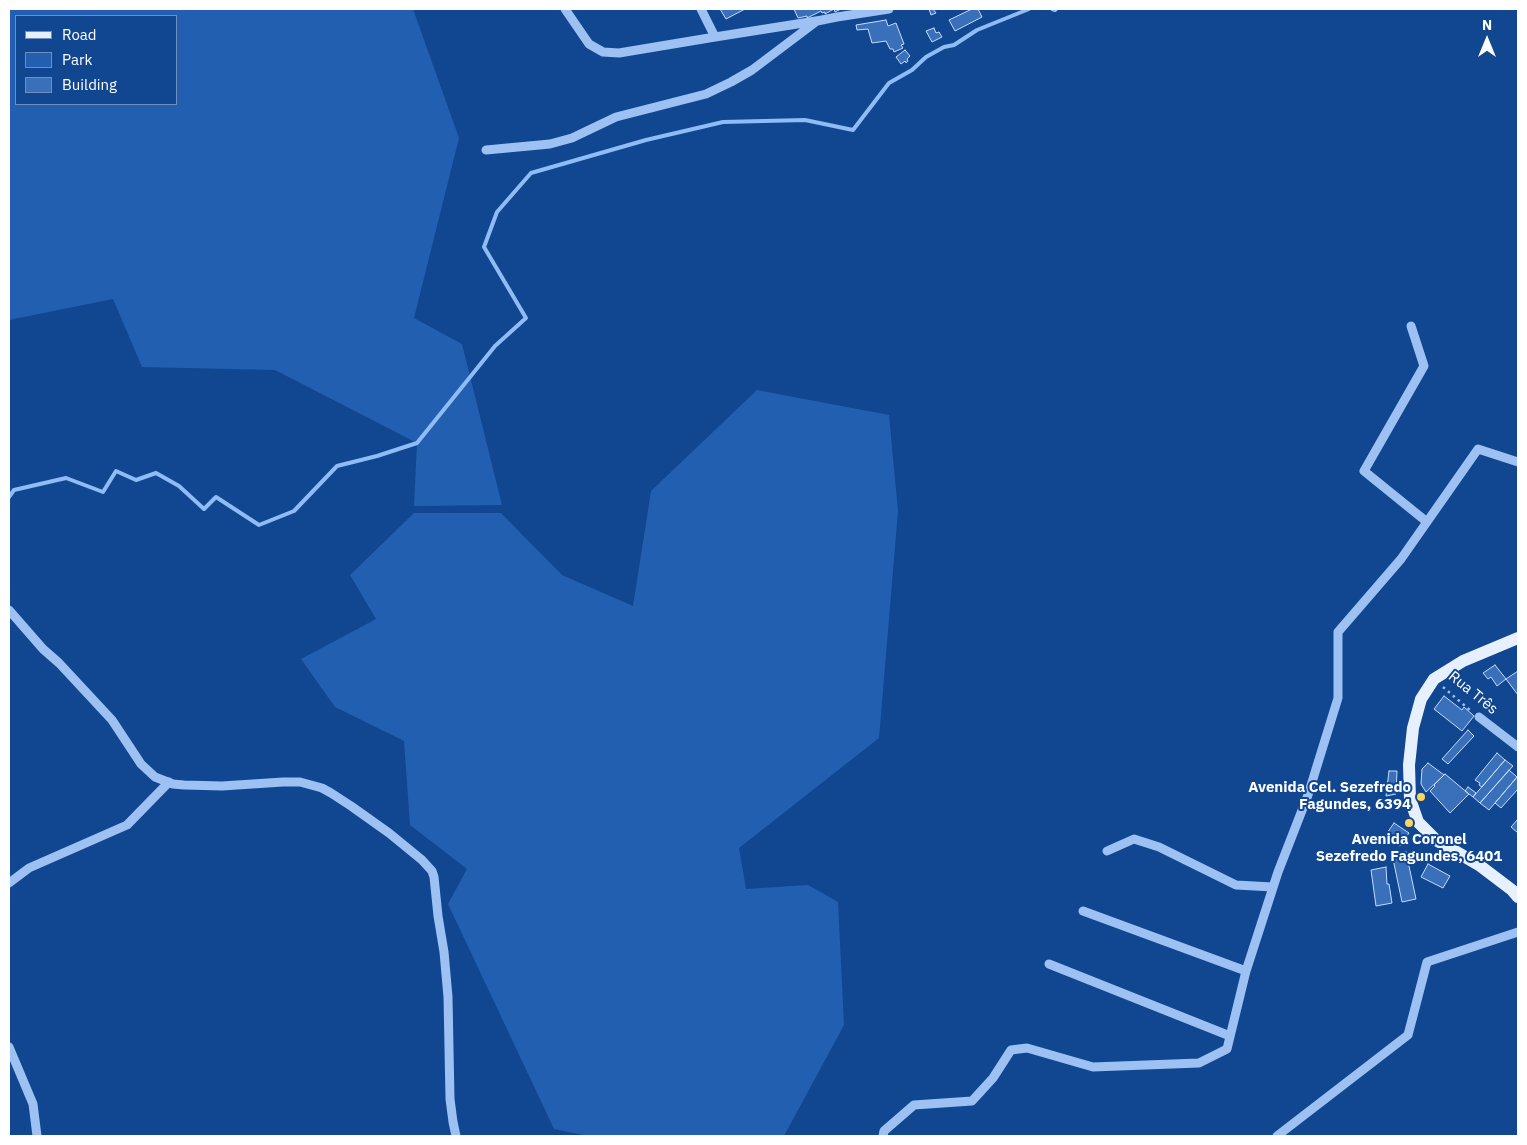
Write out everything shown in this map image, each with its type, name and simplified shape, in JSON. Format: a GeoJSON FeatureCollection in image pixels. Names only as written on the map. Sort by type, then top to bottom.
{"type":"FeatureCollection","features":[{"type":"Feature","properties":{"kind":"main road"},"geometry":{"type":"LineString","coordinates":[[1518,638],[1463,661],[1434,679],[1421,699],[1413,728],[1409,765],[1410,799],[1418,822],[1436,840],[1478,865],[1518,896]]}},
{"type":"Feature","properties":{"kind":"street"},"geometry":{"type":"LineString","coordinates":[[565,9],[589,44],[603,52],[619,53],[889,9]]}},
{"type":"Feature","properties":{"kind":"street"},"geometry":{"type":"LineString","coordinates":[[701,9],[715,36]]}},
{"type":"Feature","properties":{"kind":"street"},"geometry":{"type":"LineString","coordinates":[[486,150],[550,144],[572,138],[616,117],[706,94],[752,70],[817,21]]}},
{"type":"Feature","properties":{"kind":"street"},"geometry":{"type":"LineString","coordinates":[[1411,326],[1424,366],[1364,471],[1427,522]]}},
{"type":"Feature","properties":{"kind":"street"},"geometry":{"type":"LineString","coordinates":[[883,1136],[884,1131],[914,1105],[972,1101],[993,1078],[1011,1050],[1027,1048],[1093,1067],[1199,1063],[1227,1049],[1246,971],[1273,887],[1308,795],[1338,698],[1338,632],[1401,559],[1478,449],[1518,462]]}},
{"type":"Feature","properties":{"kind":"street"},"geometry":{"type":"LineString","coordinates":[[9,610],[43,649],[59,663],[112,720],[141,764],[155,777],[169,782],[184,784],[222,786],[291,782],[322,788],[389,833],[422,860],[432,871],[447,979],[450,1035],[450,1099],[456,1136]]}},
{"type":"Feature","properties":{"kind":"street","name":"Rua Três"},"geometry":{"type":"LineString","coordinates":[[1478,717],[1518,747]]}},
{"type":"Feature","properties":{"kind":"street"},"geometry":{"type":"LineString","coordinates":[[9,883],[30,868],[127,825],[169,782]]}},
{"type":"Feature","properties":{"kind":"street"},"geometry":{"type":"LineString","coordinates":[[1107,851],[1134,839],[1159,847],[1236,885],[1273,887]]}},
{"type":"Feature","properties":{"kind":"street"},"geometry":{"type":"LineString","coordinates":[[1083,911],[1246,971]]}},
{"type":"Feature","properties":{"kind":"street"},"geometry":{"type":"LineString","coordinates":[[1277,1136],[1408,1035],[1427,962],[1518,932]]}},
{"type":"Feature","properties":{"kind":"street"},"geometry":{"type":"LineString","coordinates":[[1049,964],[1230,1036]]}},
{"type":"Feature","properties":{"kind":"street"},"geometry":{"type":"LineString","coordinates":[[9,1047],[33,1104],[37,1136]]}},
{"type":"Feature","properties":{"kind":"path","name":"Rua Três"},"geometry":{"type":"LineString","coordinates":[[1434,679],[1478,717]]}},
{"type":"Feature","properties":{"kind":"green space"},"geometry":{"type":"Polygon","coordinates":[[[9,9],[413,9],[459,138],[414,318],[462,344],[502,505],[414,506],[417,443],[275,370],[142,367],[113,299],[9,320],[9,9]]]}},
{"type":"Feature","properties":{"kind":"green space"},"geometry":{"type":"Polygon","coordinates":[[[757,390],[889,415],[898,511],[879,738],[739,848],[746,889],[808,885],[838,902],[844,1025],[784,1136],[588,1136],[554,1129],[448,904],[467,869],[410,825],[404,741],[335,707],[301,659],[376,619],[350,575],[414,513],[501,513],[562,575],[633,606],[651,491],[757,390]]]}},
{"type":"Feature","properties":{"kind":"building"},"geometry":{"type":"Polygon","coordinates":[[[720,9],[745,9],[726,19],[720,9]]]}},
{"type":"Feature","properties":{"kind":"building"},"geometry":{"type":"Polygon","coordinates":[[[794,9],[834,9],[825,14],[825,12],[822,13],[821,11],[807,18],[807,16],[798,18],[794,9]]]}},
{"type":"Feature","properties":{"kind":"building"},"geometry":{"type":"Polygon","coordinates":[[[929,9],[933,9],[936,13],[931,15],[929,9]]]}},
{"type":"Feature","properties":{"kind":"building"},"geometry":{"type":"Polygon","coordinates":[[[972,9],[978,9],[982,17],[955,31],[949,20],[972,9]]]}},
{"type":"Feature","properties":{"kind":"building"},"geometry":{"type":"Polygon","coordinates":[[[886,20],[888,26],[896,23],[904,44],[901,45],[903,48],[894,52],[886,41],[872,43],[868,29],[857,30],[856,25],[886,20]]]}},
{"type":"Feature","properties":{"kind":"building"},"geometry":{"type":"Polygon","coordinates":[[[934,28],[936,33],[939,32],[942,37],[932,42],[926,31],[934,28]]]}},
{"type":"Feature","properties":{"kind":"building"},"geometry":{"type":"Polygon","coordinates":[[[905,50],[910,56],[906,63],[905,61],[901,64],[896,57],[905,50]]]}},
{"type":"Feature","properties":{"kind":"building"},"geometry":{"type":"Polygon","coordinates":[[[1495,665],[1506,679],[1497,686],[1491,677],[1488,679],[1483,673],[1495,665]]]}},
{"type":"Feature","properties":{"kind":"building"},"geometry":{"type":"Polygon","coordinates":[[[1518,671],[1518,695],[1506,679],[1518,671]]]}},
{"type":"Feature","properties":{"kind":"building"},"geometry":{"type":"Polygon","coordinates":[[[1444,696],[1462,710],[1464,707],[1474,716],[1462,731],[1434,709],[1444,696]]]}},
{"type":"Feature","properties":{"kind":"building"},"geometry":{"type":"Polygon","coordinates":[[[1468,730],[1474,736],[1448,764],[1442,759],[1468,730]]]}},
{"type":"Feature","properties":{"kind":"building"},"geometry":{"type":"Polygon","coordinates":[[[1497,753],[1505,760],[1482,787],[1475,780],[1497,753]]]}},
{"type":"Feature","properties":{"kind":"building"},"geometry":{"type":"Polygon","coordinates":[[[1505,760],[1513,766],[1480,803],[1473,797],[1505,760]]]}},
{"type":"Feature","properties":{"kind":"building"},"geometry":{"type":"Polygon","coordinates":[[[1428,763],[1444,775],[1426,792],[1421,784],[1422,769],[1428,763]]]}},
{"type":"Feature","properties":{"kind":"building"},"geometry":{"type":"Polygon","coordinates":[[[1509,770],[1517,777],[1489,810],[1480,803],[1509,770]]]}},
{"type":"Feature","properties":{"kind":"building"},"geometry":{"type":"Polygon","coordinates":[[[1389,771],[1397,771],[1396,794],[1386,796],[1389,771]]]}},
{"type":"Feature","properties":{"kind":"building"},"geometry":{"type":"Polygon","coordinates":[[[1445,774],[1469,794],[1450,813],[1430,791],[1445,774]]]}},
{"type":"Feature","properties":{"kind":"building"},"geometry":{"type":"Polygon","coordinates":[[[1518,776],[1518,789],[1501,808],[1495,803],[1518,776]]]}},
{"type":"Feature","properties":{"kind":"building"},"geometry":{"type":"Polygon","coordinates":[[[1468,787],[1476,793],[1473,797],[1465,791],[1468,787]]]}},
{"type":"Feature","properties":{"kind":"building"},"geometry":{"type":"Polygon","coordinates":[[[1518,819],[1518,833],[1511,827],[1518,819]]]}},
{"type":"Feature","properties":{"kind":"building"},"geometry":{"type":"Polygon","coordinates":[[[1394,823],[1409,833],[1400,846],[1385,836],[1394,823]]]}},
{"type":"Feature","properties":{"kind":"building"},"geometry":{"type":"Polygon","coordinates":[[[1406,852],[1416,899],[1402,902],[1392,854],[1406,852]]]}},
{"type":"Feature","properties":{"kind":"building"},"geometry":{"type":"Polygon","coordinates":[[[1428,864],[1450,876],[1443,888],[1421,877],[1428,864]]]}},
{"type":"Feature","properties":{"kind":"building"},"geometry":{"type":"Polygon","coordinates":[[[1386,867],[1387,884],[1389,884],[1392,903],[1376,906],[1371,870],[1386,867]]]}},
{"type":"Feature","properties":{"kind":"waterway"},"geometry":{"type":"LineString","coordinates":[[9,497],[14,490],[66,478],[103,492],[116,471],[136,480],[156,473],[179,486],[204,509],[216,497],[259,525],[294,511],[337,466],[417,443],[495,346],[526,318],[484,247],[497,212],[531,173],[646,140],[723,122],[805,120],[853,130],[889,83],[912,70],[926,57],[944,47],[954,45],[977,30],[1029,9]]}},
{"type":"Feature","properties":{"kind":"waterway"},"geometry":{"type":"LineString","coordinates":[[1052,9],[1056,9]]}},
{"type":"Feature","properties":{"kind":"place","name":"Avenida Cel. Sezefredo Fagundes, 6394"},"geometry":{"type":"Point","coordinates":[1421,797]}},
{"type":"Feature","properties":{"kind":"place","name":"Avenida Coronel Sezefredo Fagundes, 6401"},"geometry":{"type":"Point","coordinates":[1409,823]}}]}
